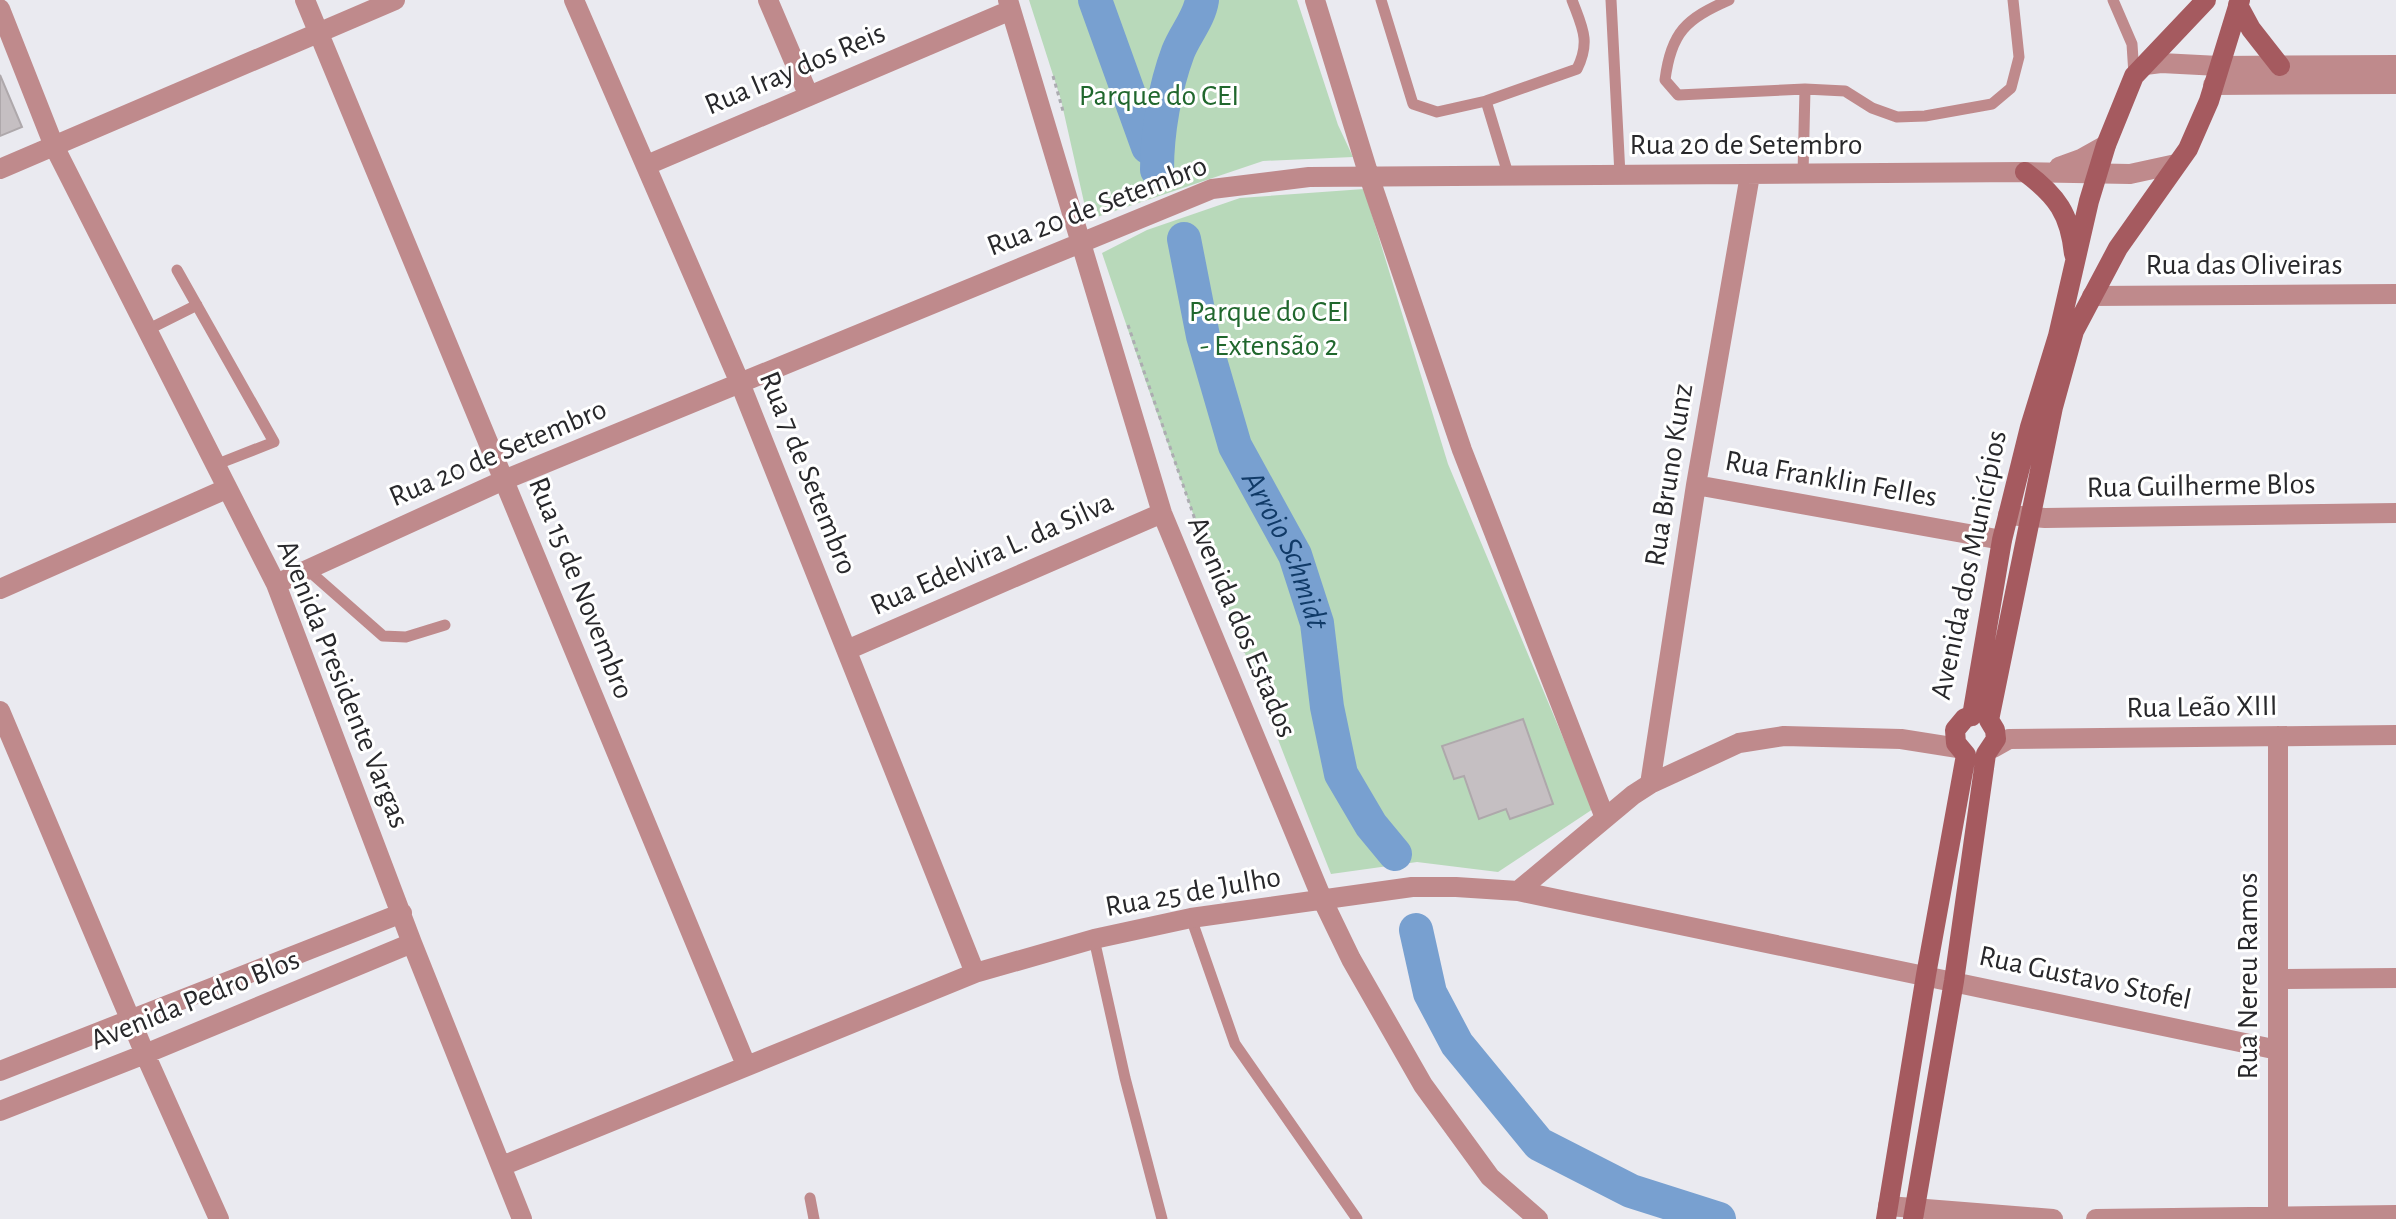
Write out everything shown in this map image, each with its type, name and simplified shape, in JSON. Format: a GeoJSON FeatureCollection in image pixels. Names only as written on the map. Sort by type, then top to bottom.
{"type":"FeatureCollection","features":[{"type":"Feature","properties":{"kind":"main road","name":"Avenida dos Municípios"},"geometry":{"type":"LineString","coordinates":[[1913,1214],[1954,981],[2002,540],[2008,515],[2030,427],[2058,336],[2106,145],[2139,71],[2206,0]]}},
{"type":"Feature","properties":{"kind":"main road","name":"Avenida dos Municípios"},"geometry":{"type":"LineString","coordinates":[[1887,1212],[1926,975],[2053,407],[2070,345],[2118,248],[2188,149],[2239,2]]}},
{"type":"Feature","properties":{"kind":"main road"},"geometry":{"type":"LineString","coordinates":[[2239,2],[2251,29],[2280,66]]}},
{"type":"Feature","properties":{"kind":"main road"},"geometry":{"type":"LineString","coordinates":[[2025,172],[2049,190],[2061,206],[2072,236],[2075,264]]}},
{"type":"Feature","properties":{"kind":"street","name":"Rua 15 de Novembro"},"geometry":{"type":"LineString","coordinates":[[305,0],[746,1065]]}},
{"type":"Feature","properties":{"kind":"street"},"geometry":{"type":"LineString","coordinates":[[0,169],[395,0]]}},
{"type":"Feature","properties":{"kind":"street","name":"Rua 7 de Setembro"},"geometry":{"type":"LineString","coordinates":[[574,0],[740,383],[975,973]]}},
{"type":"Feature","properties":{"kind":"street"},"geometry":{"type":"LineString","coordinates":[[768,0],[808,94]]}},
{"type":"Feature","properties":{"kind":"street"},"geometry":{"type":"LineString","coordinates":[[1315,0],[1370,179],[1462,450],[1605,818]]}},
{"type":"Feature","properties":{"kind":"street","name":"Rua Iray dos Reis"},"geometry":{"type":"LineString","coordinates":[[647,165],[1009,5]]}},
{"type":"Feature","properties":{"kind":"street","name":"Avenida dos Estados"},"geometry":{"type":"LineString","coordinates":[[1009,5],[1162,513],[1323,901],[1383,1018],[1423,1085],[1490,1177],[1538,1219]]}},
{"type":"Feature","properties":{"kind":"street","name":"Avenida Presidente Vargas"},"geometry":{"type":"LineString","coordinates":[[0,9],[54,146],[276,584],[412,943],[522,1219]]}},
{"type":"Feature","properties":{"kind":"street"},"geometry":{"type":"LineString","coordinates":[[2139,71],[2161,63],[2216,75],[2359,75],[2396,84]]}},
{"type":"Feature","properties":{"kind":"street"},"geometry":{"type":"LineString","coordinates":[[2359,75],[2396,65]]}},
{"type":"Feature","properties":{"kind":"street"},"geometry":{"type":"LineString","coordinates":[[2216,75],[2280,66],[2307,75]]}},
{"type":"Feature","properties":{"kind":"street"},"geometry":{"type":"LineString","coordinates":[[2025,172],[2067,164],[2106,145]]}},
{"type":"Feature","properties":{"kind":"street","name":"Rua 20 de Setembro"},"geometry":{"type":"LineString","coordinates":[[276,584],[504,480],[1212,189],[1309,177],[2130,174],[2176,164]]}},
{"type":"Feature","properties":{"kind":"street","name":"Rua Bruno Kunz"},"geometry":{"type":"LineString","coordinates":[[1650,784],[1696,485],[1750,175]]}},
{"type":"Feature","properties":{"kind":"street","name":"Rua das Oliveiras"},"geometry":{"type":"LineString","coordinates":[[2092,296],[2396,294]]}},
{"type":"Feature","properties":{"kind":"street","name":"Rua Franklin Felles"},"geometry":{"type":"LineString","coordinates":[[1696,485],[2002,540]]}},
{"type":"Feature","properties":{"kind":"street"},"geometry":{"type":"LineString","coordinates":[[0,589],[226,489]]}},
{"type":"Feature","properties":{"kind":"street","name":"Rua Edelvira L. da Silva"},"geometry":{"type":"LineString","coordinates":[[847,650],[1162,513]]}},
{"type":"Feature","properties":{"kind":"street","name":"Rua Guilherme Blos"},"geometry":{"type":"LineString","coordinates":[[2008,515],[2030,518],[2396,513]]}},
{"type":"Feature","properties":{"kind":"street"},"geometry":{"type":"LineString","coordinates":[[0,711],[145,1054],[219,1219]]}},
{"type":"Feature","properties":{"kind":"street","name":"Rua Leão XIII"},"geometry":{"type":"LineString","coordinates":[[1518,891],[1650,784],[1739,743],[1784,736],[1901,739],[2396,735]]}},
{"type":"Feature","properties":{"kind":"street","name":"Rua Nereu Ramos"},"geometry":{"type":"LineString","coordinates":[[2278,736],[2278,1217]]}},
{"type":"Feature","properties":{"kind":"street","name":"Rua 25 de Julho"},"geometry":{"type":"LineString","coordinates":[[502,1166],[975,973],[1094,939],[1191,918],[1412,887],[1518,891],[1926,975]]}},
{"type":"Feature","properties":{"kind":"street","name":"Avenida Pedro Blos"},"geometry":{"type":"LineString","coordinates":[[0,1071],[402,913]]}},
{"type":"Feature","properties":{"kind":"street","name":"Avenida Pedro Blos"},"geometry":{"type":"LineString","coordinates":[[0,1111],[412,943]]}},
{"type":"Feature","properties":{"kind":"street","name":"Rua Gustavo Stofel"},"geometry":{"type":"LineString","coordinates":[[1926,975],[2278,1050]]}},
{"type":"Feature","properties":{"kind":"street"},"geometry":{"type":"LineString","coordinates":[[2278,979],[2396,978]]}},
{"type":"Feature","properties":{"kind":"street"},"geometry":{"type":"LineString","coordinates":[[1887,1212],[2053,1219]]}},
{"type":"Feature","properties":{"kind":"street"},"geometry":{"type":"LineString","coordinates":[[2096,1219],[2396,1215]]}},
{"type":"Feature","properties":{"kind":"lane"},"geometry":{"type":"LineString","coordinates":[[1381,0],[1413,104],[1437,112],[1486,101],[1577,69],[1585,53],[1585,38],[1572,0]]}},
{"type":"Feature","properties":{"kind":"lane"},"geometry":{"type":"LineString","coordinates":[[1611,0],[1620,175]]}},
{"type":"Feature","properties":{"kind":"lane"},"geometry":{"type":"LineString","coordinates":[[1729,0],[1704,11],[1684,26],[1668,52],[1665,80],[1678,95],[1805,89],[1845,91],[1872,108],[1897,117],[1925,116],[1992,104],[2011,88],[2019,57],[2013,0]]}},
{"type":"Feature","properties":{"kind":"lane"},"geometry":{"type":"LineString","coordinates":[[2113,0],[2132,44],[2139,71]]}},
{"type":"Feature","properties":{"kind":"lane"},"geometry":{"type":"LineString","coordinates":[[1803,174],[1805,89]]}},
{"type":"Feature","properties":{"kind":"lane"},"geometry":{"type":"LineString","coordinates":[[1486,101],[1509,177]]}},
{"type":"Feature","properties":{"kind":"lane"},"geometry":{"type":"LineString","coordinates":[[177,270],[274,442],[215,465]]}},
{"type":"Feature","properties":{"kind":"lane"},"geometry":{"type":"LineString","coordinates":[[147,330],[197,305]]}},
{"type":"Feature","properties":{"kind":"lane"},"geometry":{"type":"LineString","coordinates":[[308,570],[383,636],[406,637],[445,625]]}},
{"type":"Feature","properties":{"kind":"lane"},"geometry":{"type":"LineString","coordinates":[[1191,918],[1235,1044],[1357,1219]]}},
{"type":"Feature","properties":{"kind":"lane"},"geometry":{"type":"LineString","coordinates":[[1094,939],[1125,1078],[1162,1219]]}},
{"type":"Feature","properties":{"kind":"lane"},"geometry":{"type":"LineString","coordinates":[[810,1198],[814,1219]]}},
{"type":"Feature","properties":{"kind":"path"},"geometry":{"type":"LineString","coordinates":[[1052,71],[1065,115]]}},
{"type":"Feature","properties":{"kind":"path"},"geometry":{"type":"LineString","coordinates":[[1127,322],[1202,540],[1280,743]]}},
{"type":"Feature","properties":{"kind":"green space","name":"Parque do CEI"},"geometry":{"type":"Polygon","coordinates":[[[1029,0],[1297,0],[1338,125],[1353,157],[1263,161],[1088,220],[1061,100],[1029,0]]]}},
{"type":"Feature","properties":{"kind":"green space","name":"Parque do CEI - Extensão 2"},"geometry":{"type":"Polygon","coordinates":[[[1364,189],[1448,464],[1593,809],[1498,872],[1417,862],[1331,874],[1212,565],[1102,253],[1147,230],[1240,198],[1364,189]]]}},
{"type":"Feature","properties":{"kind":"building"},"geometry":{"type":"Polygon","coordinates":[[[0,75],[22,127],[0,136],[0,75]]]}},
{"type":"Feature","properties":{"kind":"building"},"geometry":{"type":"Polygon","coordinates":[[[1523,719],[1553,804],[1510,819],[1506,809],[1479,819],[1464,776],[1454,779],[1442,746],[1523,719]]]}},
{"type":"Feature","properties":{"kind":"waterway","name":"Arroio Schmidt"},"geometry":{"type":"LineString","coordinates":[[1095,0],[1148,147]]}},
{"type":"Feature","properties":{"kind":"waterway"},"geometry":{"type":"LineString","coordinates":[[1157,170],[1160,125],[1169,80],[1202,0]]}},
{"type":"Feature","properties":{"kind":"waterway","name":"Arroio Schmidt"},"geometry":{"type":"LineString","coordinates":[[1184,239],[1203,336],[1235,446],[1295,555],[1317,623],[1327,707],[1341,774],[1371,825],[1395,854]]}},
{"type":"Feature","properties":{"kind":"waterway","name":"Arroio Schmidt"},"geometry":{"type":"LineString","coordinates":[[1416,930],[1430,993],[1457,1044],[1539,1144],[1631,1191],[1719,1219]]}}]}
